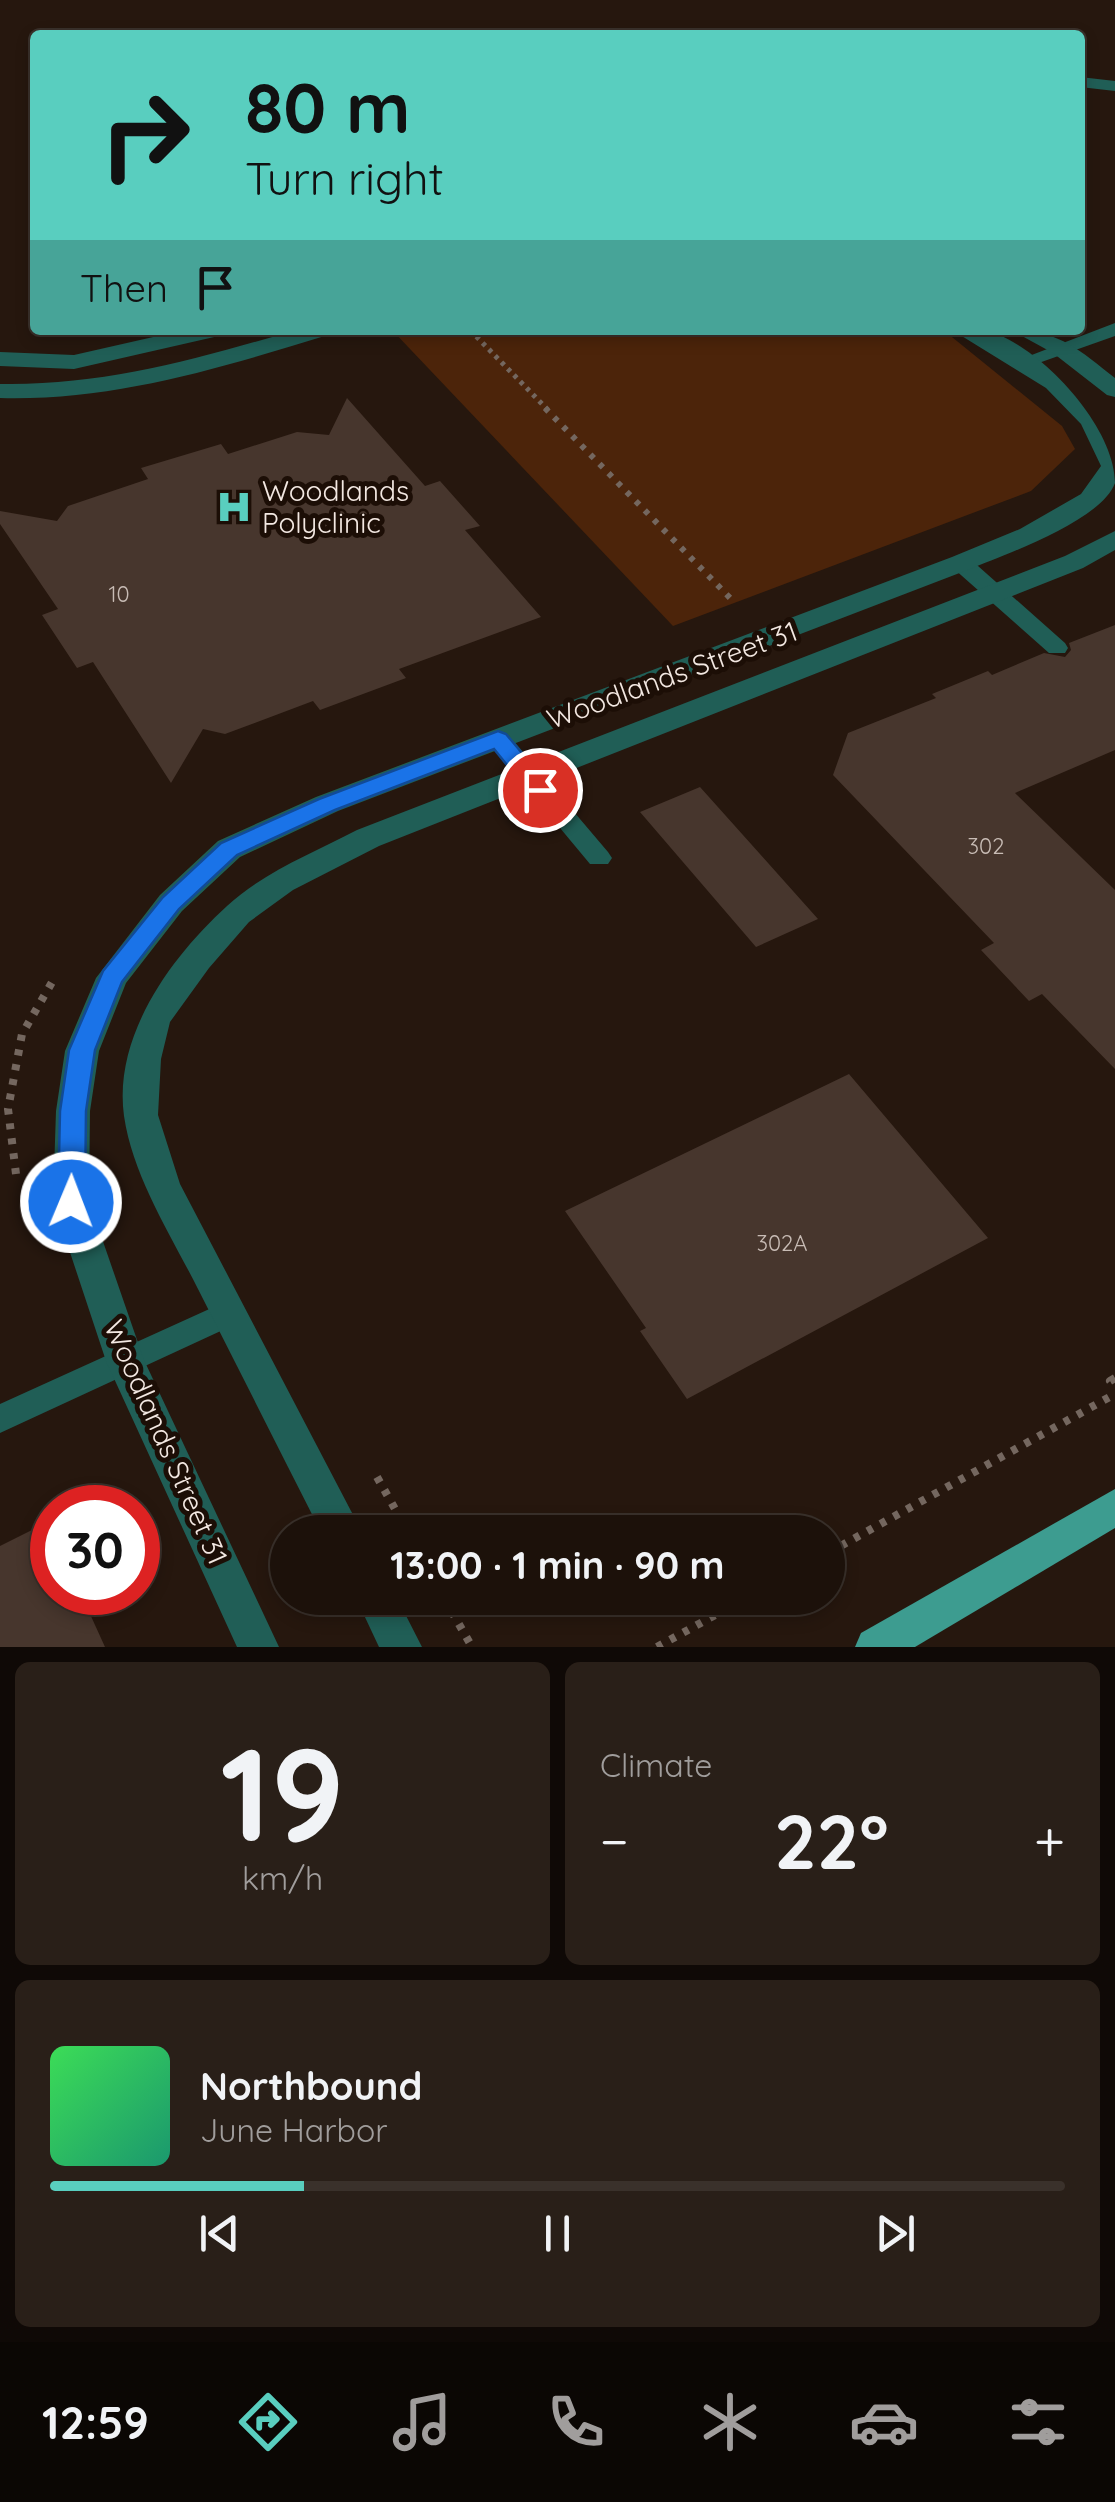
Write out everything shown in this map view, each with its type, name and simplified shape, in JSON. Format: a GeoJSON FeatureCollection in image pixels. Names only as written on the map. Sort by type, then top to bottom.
{"type":"FeatureCollection","features":[{"type":"Feature","properties":{"kind":"main road"},"geometry":{"type":"LineString","coordinates":[[876,1647],[1115,1507]]}},
{"type":"Feature","properties":{"kind":"street"},"geometry":{"type":"LineString","coordinates":[[0,359],[74,362],[193,335]]}},
{"type":"Feature","properties":{"kind":"street"},"geometry":{"type":"LineString","coordinates":[[0,391],[56,393],[119,386],[302,335]]}},
{"type":"Feature","properties":{"kind":"street","name":"Woodlands Street 31"},"geometry":{"type":"LineString","coordinates":[[992,335],[1036,343],[1115,390]]}},
{"type":"Feature","properties":{"kind":"street","name":"Woodlands Street 31"},"geometry":{"type":"LineString","coordinates":[[258,1647],[124,1361],[71,1202],[73,1111],[82,1050],[112,978],[171,903],[229,849],[327,804],[662,680],[961,563],[1030,535],[1090,500],[1114,466],[1106,441],[1036,343]]}},
{"type":"Feature","properties":{"kind":"street","name":"Woodlands Street 31"},"geometry":{"type":"LineString","coordinates":[[333,1515],[163,1186],[141,1115],[144,1059],[154,1018],[238,914],[282,882],[368,838],[1074,562],[1115,539]]}},
{"type":"Feature","properties":{"kind":"street"},"geometry":{"type":"LineString","coordinates":[[385,1615],[401,1647]]}},
{"type":"Feature","properties":{"kind":"lane"},"geometry":{"type":"LineString","coordinates":[[1085,83],[1115,86]]}},
{"type":"Feature","properties":{"kind":"lane"},"geometry":{"type":"LineString","coordinates":[[1085,321],[1115,311]]}},
{"type":"Feature","properties":{"kind":"lane"},"geometry":{"type":"LineString","coordinates":[[1085,334],[1115,328]]}},
{"type":"Feature","properties":{"kind":"lane"},"geometry":{"type":"LineString","coordinates":[[1036,343],[1078,335]]}},
{"type":"Feature","properties":{"kind":"lane"},"geometry":{"type":"LineString","coordinates":[[961,563],[1057,648]]}},
{"type":"Feature","properties":{"kind":"lane"},"geometry":{"type":"LineString","coordinates":[[498,739],[599,858]]}},
{"type":"Feature","properties":{"kind":"lane"},"geometry":{"type":"LineString","coordinates":[[0,1419],[227,1314]]}},
{"type":"Feature","properties":{"kind":"path"},"geometry":{"type":"LineString","coordinates":[[475,335],[734,602]]}},
{"type":"Feature","properties":{"kind":"path"},"geometry":{"type":"LineString","coordinates":[[16,1182],[8,1109],[22,1034],[65,960]]}},
{"type":"Feature","properties":{"kind":"path"},"geometry":{"type":"LineString","coordinates":[[845,1543],[1114,1385]]}},
{"type":"Feature","properties":{"kind":"path"},"geometry":{"type":"LineString","coordinates":[[370,1465],[398,1515]]}},
{"type":"Feature","properties":{"kind":"path"},"geometry":{"type":"LineString","coordinates":[[454,1615],[472,1647]]}},
{"type":"Feature","properties":{"kind":"path"},"geometry":{"type":"LineString","coordinates":[[657,1647],[715,1615]]}},
{"type":"Feature","properties":{"kind":"shaded area"},"geometry":{"type":"Polygon","coordinates":[[[397,335],[949,335],[1062,426],[1075,449],[1031,491],[673,626],[397,335]]]}},
{"type":"Feature","properties":{"kind":"building"},"geometry":{"type":"Polygon","coordinates":[[[347,398],[425,486],[440,481],[480,526],[465,530],[541,617],[399,669],[406,678],[320,710],[313,701],[225,734],[203,729],[171,783],[93,662],[77,668],[42,615],[58,609],[0,524],[0,511],[57,521],[68,506],[148,479],[141,468],[221,444],[228,454],[297,432],[329,435],[347,398]]]}},
{"type":"Feature","properties":{"kind":"building"},"geometry":{"type":"Polygon","coordinates":[[[1115,625],[1115,750],[1015,793],[1115,890],[1115,1069],[1042,994],[1029,1001],[981,950],[994,943],[833,775],[848,733],[936,698],[932,694],[988,671],[992,675],[1044,653],[1065,657],[1071,650],[1069,643],[1115,625]]]}},
{"type":"Feature","properties":{"kind":"building"},"geometry":{"type":"Polygon","coordinates":[[[700,787],[818,919],[756,947],[640,812],[700,787]]]}},
{"type":"Feature","properties":{"kind":"building"},"geometry":{"type":"Polygon","coordinates":[[[849,1074],[988,1238],[687,1399],[640,1331],[646,1328],[565,1211],[849,1074]]]}},
{"type":"Feature","properties":{"kind":"building"},"geometry":{"type":"Polygon","coordinates":[[[30,1531],[30,1615],[90,1615],[105,1647],[0,1647],[0,1546],[30,1531]]]}},
{"type":"Feature","properties":{"kind":"place","name":"Woodlands Polyclinic"},"geometry":{"type":"Point","coordinates":[234,507]}},
{"type":"Feature","properties":{"kind":"route"},"geometry":{"type":"LineString","coordinates":[[71,1202],[73,1111],[82,1050],[112,978],[171,903],[229,849],[327,804],[498,739],[540,790]]}}]}
